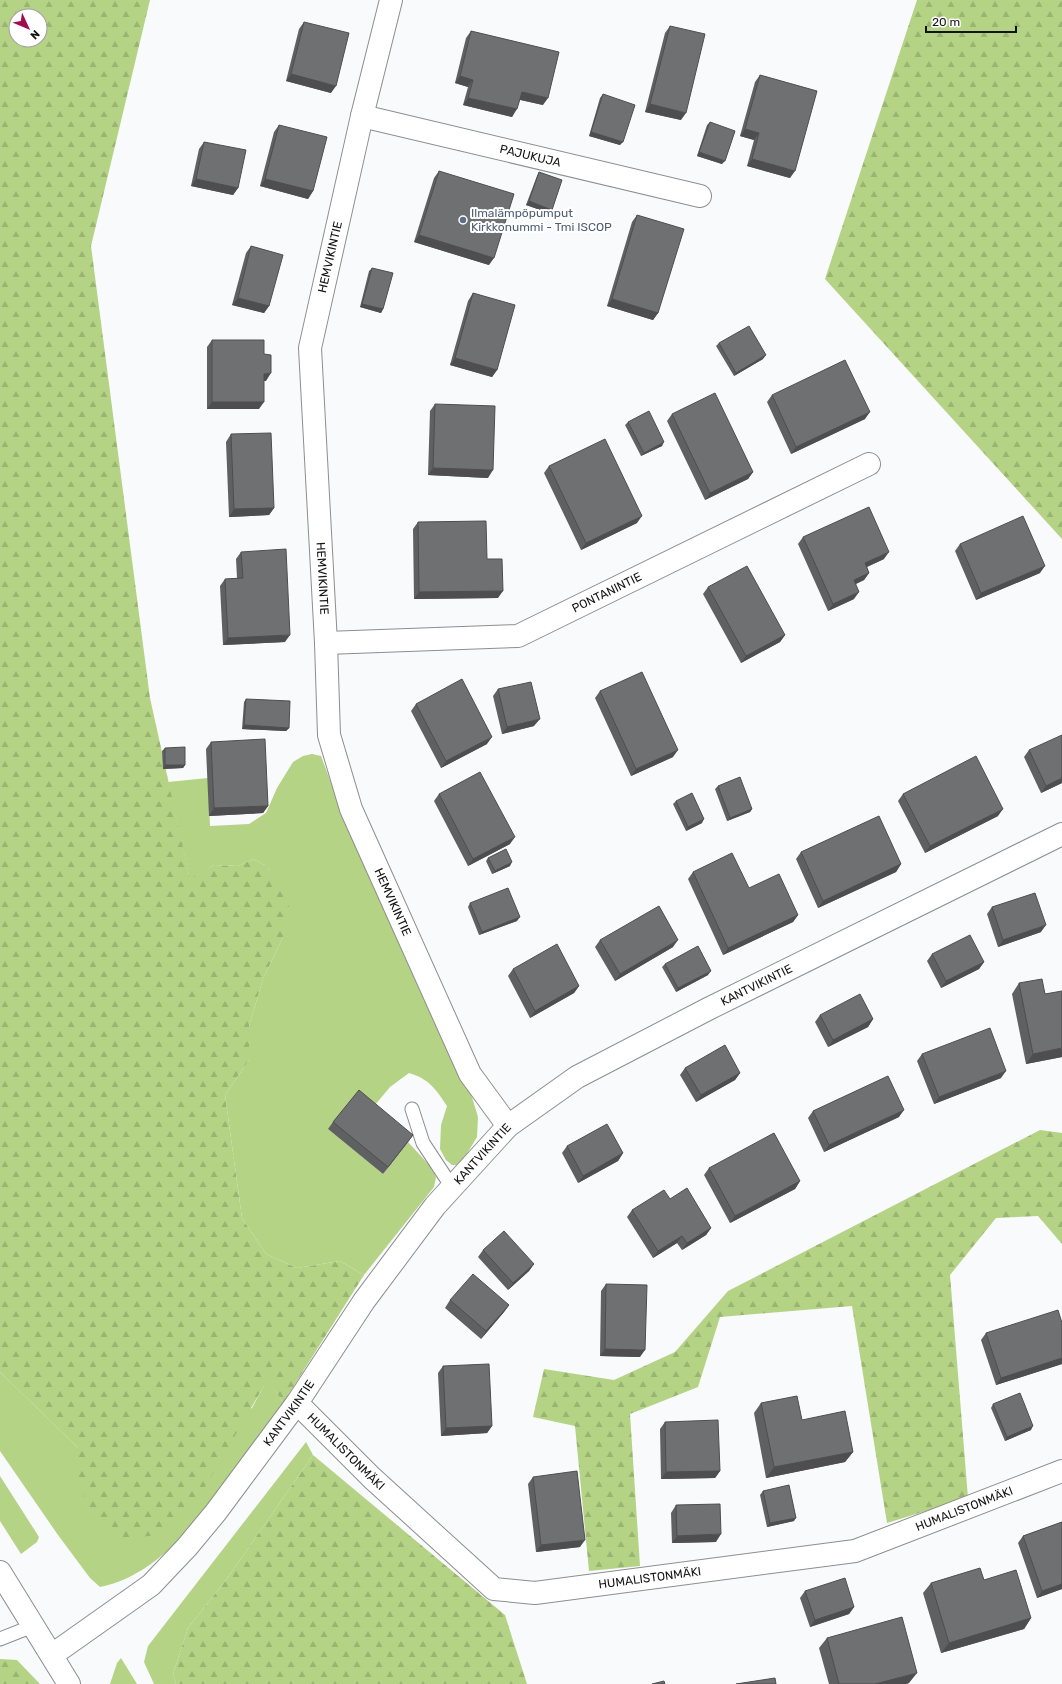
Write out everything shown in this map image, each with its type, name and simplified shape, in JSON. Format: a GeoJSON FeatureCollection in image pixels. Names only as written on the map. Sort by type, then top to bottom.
{"type":"FeatureCollection","features":[{"type":"Feature","properties":{"kind":"street","name":"HEMVIKINTIE"},"geometry":{"type":"LineString","coordinates":[[391,0],[362,116],[310,348],[330,735],[351,809],[470,1074],[508,1126]]}},
{"type":"Feature","properties":{"kind":"street","name":"PAJUKUJA"},"geometry":{"type":"LineString","coordinates":[[362,116],[700,196]]}},
{"type":"Feature","properties":{"kind":"street","name":"PONTANINTIE"},"geometry":{"type":"LineString","coordinates":[[326,643],[518,636],[869,464]]}},
{"type":"Feature","properties":{"kind":"street","name":"KANTVIKINTIE"},"geometry":{"type":"LineString","coordinates":[[52,1655],[151,1585],[187,1547],[216,1512],[297,1403],[364,1301],[435,1206],[508,1126],[577,1077],[708,1009],[1062,834]]}},
{"type":"Feature","properties":{"kind":"street","name":"HUMALISTONMÄKI"},"geometry":{"type":"LineString","coordinates":[[297,1403],[372,1478],[494,1589],[535,1593],[855,1551],[1062,1471]]}},
{"type":"Feature","properties":{"kind":"street"},"geometry":{"type":"LineString","coordinates":[[0,1572],[69,1684]]}},
{"type":"Feature","properties":{"kind":"lane"},"geometry":{"type":"LineString","coordinates":[[412,1109],[423,1142],[452,1187]]}},
{"type":"Feature","properties":{"kind":"lane"},"geometry":{"type":"LineString","coordinates":[[0,1639],[33,1626]]}},
{"type":"Feature","properties":{"kind":"green space"},"geometry":{"type":"Polygon","coordinates":[[[0,0],[150,0],[91,246],[150,698],[190,879],[214,865],[238,866],[253,859],[268,867],[289,907],[283,937],[263,979],[249,1026],[249,1060],[225,1095],[242,1218],[266,1254],[297,1268],[340,1261],[364,1275],[283,1403],[268,1379],[205,1487],[166,1535],[119,1538],[91,1514],[77,1475],[77,1447],[0,1372],[0,0]]]}},
{"type":"Feature","properties":{"kind":"green space"},"geometry":{"type":"Polygon","coordinates":[[[917,0],[1062,0],[1062,539],[825,279],[917,0]]]}},
{"type":"Feature","properties":{"kind":"green space"},"geometry":{"type":"Polygon","coordinates":[[[312,754],[321,756],[351,837],[471,1094],[478,1117],[477,1137],[462,1162],[457,1165],[452,1165],[446,1160],[440,1149],[441,1125],[447,1106],[431,1085],[422,1078],[409,1073],[390,1087],[370,1111],[328,1129],[383,1174],[408,1142],[430,1166],[436,1177],[434,1187],[364,1275],[340,1261],[297,1268],[266,1254],[242,1218],[225,1095],[249,1060],[249,1026],[263,979],[283,937],[276,884],[268,867],[253,859],[238,866],[214,865],[190,880],[168,782],[208,778],[210,826],[249,824],[266,813],[277,788],[293,762],[303,756],[312,754]]]}},
{"type":"Feature","properties":{"kind":"green space"},"geometry":{"type":"Polygon","coordinates":[[[1040,1130],[1062,1133],[1062,1244],[1038,1216],[996,1218],[950,1275],[968,1498],[887,1523],[852,1306],[720,1317],[698,1387],[630,1414],[640,1566],[589,1571],[575,1426],[533,1417],[544,1369],[614,1380],[675,1352],[728,1291],[1040,1130]]]}},
{"type":"Feature","properties":{"kind":"green space"},"geometry":{"type":"Polygon","coordinates":[[[0,1372],[77,1447],[77,1475],[252,1408],[268,1378],[283,1403],[227,1484],[204,1513],[180,1539],[155,1561],[128,1578],[100,1587],[90,1578],[58,1535],[0,1451],[0,1372]]]}},
{"type":"Feature","properties":{"kind":"green space"},"geometry":{"type":"Polygon","coordinates":[[[306,1442],[313,1455],[226,1580],[188,1628],[173,1674],[176,1684],[154,1684],[144,1662],[148,1646],[306,1442]]]}},
{"type":"Feature","properties":{"kind":"green space"},"geometry":{"type":"Polygon","coordinates":[[[313,1455],[505,1615],[527,1684],[176,1684],[173,1674],[188,1628],[226,1580],[313,1455]]]}},
{"type":"Feature","properties":{"kind":"green space"},"geometry":{"type":"Polygon","coordinates":[[[0,1476],[39,1537],[37,1542],[21,1554],[0,1521],[0,1476]]]}},
{"type":"Feature","properties":{"kind":"green space"},"geometry":{"type":"Polygon","coordinates":[[[121,1658],[137,1684],[110,1684],[117,1663],[121,1658]]]}},
{"type":"Feature","properties":{"kind":"green space"},"geometry":{"type":"Polygon","coordinates":[[[0,1659],[17,1660],[40,1684],[0,1684],[0,1659]]]}},
{"type":"Feature","properties":{"kind":"building"},"geometry":{"type":"Polygon","coordinates":[[[304,22],[349,33],[336,86],[291,74],[304,22]]]}},
{"type":"Feature","properties":{"kind":"building"},"geometry":{"type":"Polygon","coordinates":[[[670,26],[705,34],[686,113],[650,104],[670,26]]]}},
{"type":"Feature","properties":{"kind":"building"},"geometry":{"type":"Polygon","coordinates":[[[471,31],[559,52],[548,98],[522,92],[517,109],[468,98],[473,80],[460,76],[471,31]]]}},
{"type":"Feature","properties":{"kind":"building"},"geometry":{"type":"Polygon","coordinates":[[[760,75],[817,91],[795,171],[752,159],[759,133],[745,129],[760,75]]]}},
{"type":"Feature","properties":{"kind":"building"},"geometry":{"type":"Polygon","coordinates":[[[603,94],[635,105],[623,142],[591,132],[603,94]]]}},
{"type":"Feature","properties":{"kind":"building"},"geometry":{"type":"Polygon","coordinates":[[[710,122],[735,131],[725,161],[699,152],[710,122]]]}},
{"type":"Feature","properties":{"kind":"building"},"geometry":{"type":"Polygon","coordinates":[[[279,125],[327,137],[313,191],[265,179],[279,125]]]}},
{"type":"Feature","properties":{"kind":"building"},"geometry":{"type":"Polygon","coordinates":[[[204,142],[246,150],[238,188],[196,179],[204,142]]]}},
{"type":"Feature","properties":{"kind":"building"},"geometry":{"type":"Polygon","coordinates":[[[439,171],[514,194],[494,258],[419,235],[439,171]]]}},
{"type":"Feature","properties":{"kind":"building"},"geometry":{"type":"Polygon","coordinates":[[[539,172],[562,180],[552,210],[529,201],[539,172]]]}},
{"type":"Feature","properties":{"kind":"building"},"geometry":{"type":"Polygon","coordinates":[[[637,215],[684,229],[658,313],[612,299],[637,215]]]}},
{"type":"Feature","properties":{"kind":"building"},"geometry":{"type":"Polygon","coordinates":[[[251,246],[283,255],[269,306],[238,298],[251,246]]]}},
{"type":"Feature","properties":{"kind":"building"},"geometry":{"type":"Polygon","coordinates":[[[372,268],[393,273],[383,309],[362,304],[372,268]]]}},
{"type":"Feature","properties":{"kind":"building"},"geometry":{"type":"Polygon","coordinates":[[[473,293],[515,305],[497,370],[455,358],[473,293]]]}},
{"type":"Feature","properties":{"kind":"building"},"geometry":{"type":"Polygon","coordinates":[[[749,326],[766,355],[736,373],[719,343],[749,326]]]}},
{"type":"Feature","properties":{"kind":"building"},"geometry":{"type":"Polygon","coordinates":[[[212,340],[264,340],[264,354],[271,355],[271,373],[264,374],[264,402],[212,402],[212,340]]]}},
{"type":"Feature","properties":{"kind":"building"},"geometry":{"type":"Polygon","coordinates":[[[845,360],[870,412],[796,447],[772,395],[845,360]]]}},
{"type":"Feature","properties":{"kind":"building"},"geometry":{"type":"Polygon","coordinates":[[[715,393],[753,472],[710,493],[672,414],[715,393]]]}},
{"type":"Feature","properties":{"kind":"building"},"geometry":{"type":"Polygon","coordinates":[[[435,404],[495,406],[493,470],[433,468],[435,404]]]}},
{"type":"Feature","properties":{"kind":"building"},"geometry":{"type":"Polygon","coordinates":[[[649,411],[664,442],[644,453],[628,422],[649,411]]]}},
{"type":"Feature","properties":{"kind":"building"},"geometry":{"type":"Polygon","coordinates":[[[271,433],[274,508],[234,509],[231,434],[271,433]]]}},
{"type":"Feature","properties":{"kind":"building"},"geometry":{"type":"Polygon","coordinates":[[[605,439],[642,516],[586,543],[549,466],[605,439]]]}},
{"type":"Feature","properties":{"kind":"building"},"geometry":{"type":"Polygon","coordinates":[[[869,507],[889,552],[865,563],[869,573],[854,580],[859,592],[833,604],[803,537],[869,507]]]}},
{"type":"Feature","properties":{"kind":"building"},"geometry":{"type":"Polygon","coordinates":[[[1023,516],[1045,566],[981,593],[960,544],[1023,516]]]}},
{"type":"Feature","properties":{"kind":"building"},"geometry":{"type":"Polygon","coordinates":[[[486,521],[487,559],[502,559],[503,591],[419,592],[418,522],[486,521]]]}},
{"type":"Feature","properties":{"kind":"building"},"geometry":{"type":"Polygon","coordinates":[[[286,549],[290,635],[228,638],[225,579],[243,578],[241,552],[286,549]]]}},
{"type":"Feature","properties":{"kind":"building"},"geometry":{"type":"Polygon","coordinates":[[[747,566],[785,635],[746,656],[708,587],[747,566]]]}},
{"type":"Feature","properties":{"kind":"building"},"geometry":{"type":"Polygon","coordinates":[[[642,672],[678,750],[636,769],[600,691],[642,672]]]}},
{"type":"Feature","properties":{"kind":"building"},"geometry":{"type":"Polygon","coordinates":[[[462,679],[492,737],[446,761],[416,704],[462,679]]]}},
{"type":"Feature","properties":{"kind":"building"},"geometry":{"type":"Polygon","coordinates":[[[531,682],[540,719],[507,727],[498,689],[531,682]]]}},
{"type":"Feature","properties":{"kind":"building"},"geometry":{"type":"Polygon","coordinates":[[[246,699],[290,701],[289,728],[244,725],[246,699]]]}},
{"type":"Feature","properties":{"kind":"building"},"geometry":{"type":"Polygon","coordinates":[[[1062,735],[1062,778],[1046,786],[1029,750],[1062,735]]]}},
{"type":"Feature","properties":{"kind":"building"},"geometry":{"type":"Polygon","coordinates":[[[265,739],[268,806],[214,808],[211,742],[265,739]]]}},
{"type":"Feature","properties":{"kind":"building"},"geometry":{"type":"Polygon","coordinates":[[[185,747],[185,765],[165,765],[165,748],[185,747]]]}},
{"type":"Feature","properties":{"kind":"building"},"geometry":{"type":"Polygon","coordinates":[[[976,756],[1003,809],[930,846],[903,794],[976,756]]]}},
{"type":"Feature","properties":{"kind":"building"},"geometry":{"type":"Polygon","coordinates":[[[480,772],[515,837],[473,859],[439,794],[480,772]]]}},
{"type":"Feature","properties":{"kind":"building"},"geometry":{"type":"Polygon","coordinates":[[[740,777],[752,809],[730,818],[718,786],[740,777]]]}},
{"type":"Feature","properties":{"kind":"building"},"geometry":{"type":"Polygon","coordinates":[[[692,793],[704,819],[688,827],[676,801],[692,793]]]}},
{"type":"Feature","properties":{"kind":"building"},"geometry":{"type":"Polygon","coordinates":[[[879,816],[901,864],[823,901],[801,852],[879,816]]]}},
{"type":"Feature","properties":{"kind":"building"},"geometry":{"type":"Polygon","coordinates":[[[506,849],[512,862],[495,871],[488,858],[506,849]]]}},
{"type":"Feature","properties":{"kind":"building"},"geometry":{"type":"Polygon","coordinates":[[[732,853],[749,888],[779,874],[798,915],[728,948],[693,872],[732,853]]]}},
{"type":"Feature","properties":{"kind":"building"},"geometry":{"type":"Polygon","coordinates":[[[508,888],[520,917],[482,932],[470,903],[508,888]]]}},
{"type":"Feature","properties":{"kind":"building"},"geometry":{"type":"Polygon","coordinates":[[[1035,893],[1046,925],[1003,940],[992,907],[1035,893]]]}},
{"type":"Feature","properties":{"kind":"building"},"geometry":{"type":"Polygon","coordinates":[[[659,906],[678,940],[620,974],[600,940],[659,906]]]}},
{"type":"Feature","properties":{"kind":"building"},"geometry":{"type":"Polygon","coordinates":[[[970,935],[984,962],[946,981],[932,954],[970,935]]]}},
{"type":"Feature","properties":{"kind":"building"},"geometry":{"type":"Polygon","coordinates":[[[557,944],[579,986],[535,1011],[513,969],[557,944]]]}},
{"type":"Feature","properties":{"kind":"building"},"geometry":{"type":"Polygon","coordinates":[[[698,946],[711,971],[678,988],[665,964],[698,946]]]}},
{"type":"Feature","properties":{"kind":"building"},"geometry":{"type":"Polygon","coordinates":[[[1042,979],[1045,994],[1062,991],[1062,1048],[1033,1054],[1019,983],[1042,979]]]}},
{"type":"Feature","properties":{"kind":"building"},"geometry":{"type":"Polygon","coordinates":[[[860,994],[873,1019],[833,1040],[820,1015],[860,994]]]}},
{"type":"Feature","properties":{"kind":"building"},"geometry":{"type":"Polygon","coordinates":[[[990,1028],[1006,1071],[939,1097],[922,1054],[990,1028]]]}},
{"type":"Feature","properties":{"kind":"building"},"geometry":{"type":"Polygon","coordinates":[[[725,1045],[740,1073],[701,1095],[685,1068],[725,1045]]]}},
{"type":"Feature","properties":{"kind":"building"},"geometry":{"type":"Polygon","coordinates":[[[888,1076],[904,1110],[829,1145],[813,1111],[888,1076]]]}},
{"type":"Feature","properties":{"kind":"building"},"geometry":{"type":"Polygon","coordinates":[[[359,1090],[413,1135],[388,1167],[333,1122],[359,1090]]]}},
{"type":"Feature","properties":{"kind":"building"},"geometry":{"type":"Polygon","coordinates":[[[607,1124],[623,1153],[583,1176],[567,1146],[607,1124]]]}},
{"type":"Feature","properties":{"kind":"building"},"geometry":{"type":"Polygon","coordinates":[[[774,1133],[800,1181],[735,1216],[709,1168],[774,1133]]]}},
{"type":"Feature","properties":{"kind":"building"},"geometry":{"type":"Polygon","coordinates":[[[687,1188],[711,1228],[687,1243],[682,1236],[658,1251],[632,1210],[664,1190],[670,1199],[687,1188]]]}},
{"type":"Feature","properties":{"kind":"building"},"geometry":{"type":"Polygon","coordinates":[[[504,1231],[534,1264],[513,1283],[483,1250],[504,1231]]]}},
{"type":"Feature","properties":{"kind":"building"},"geometry":{"type":"Polygon","coordinates":[[[473,1274],[509,1305],[486,1331],[450,1300],[473,1274]]]}},
{"type":"Feature","properties":{"kind":"building"},"geometry":{"type":"Polygon","coordinates":[[[606,1284],[647,1285],[645,1350],[605,1349],[606,1284]]]}},
{"type":"Feature","properties":{"kind":"building"},"geometry":{"type":"Polygon","coordinates":[[[1058,1310],[1062,1323],[1062,1358],[1001,1378],[986,1333],[1058,1310]]]}},
{"type":"Feature","properties":{"kind":"building"},"geometry":{"type":"Polygon","coordinates":[[[489,1364],[492,1426],[446,1428],[443,1366],[489,1364]]]}},
{"type":"Feature","properties":{"kind":"building"},"geometry":{"type":"Polygon","coordinates":[[[1020,1393],[1033,1426],[1007,1437],[993,1404],[1020,1393]]]}},
{"type":"Feature","properties":{"kind":"building"},"geometry":{"type":"Polygon","coordinates":[[[797,1396],[802,1420],[845,1411],[853,1452],[774,1467],[761,1403],[797,1396]]]}},
{"type":"Feature","properties":{"kind":"building"},"geometry":{"type":"Polygon","coordinates":[[[718,1420],[720,1471],[666,1472],[665,1422],[718,1420]]]}},
{"type":"Feature","properties":{"kind":"building"},"geometry":{"type":"Polygon","coordinates":[[[577,1471],[585,1540],[541,1545],[533,1477],[577,1471]]]}},
{"type":"Feature","properties":{"kind":"building"},"geometry":{"type":"Polygon","coordinates":[[[789,1485],[796,1518],[770,1523],[763,1491],[789,1485]]]}},
{"type":"Feature","properties":{"kind":"building"},"geometry":{"type":"Polygon","coordinates":[[[720,1504],[721,1534],[677,1536],[676,1505],[720,1504]]]}},
{"type":"Feature","properties":{"kind":"building"},"geometry":{"type":"Polygon","coordinates":[[[1062,1522],[1062,1584],[1042,1591],[1023,1536],[1062,1522]]]}},
{"type":"Feature","properties":{"kind":"building"},"geometry":{"type":"Polygon","coordinates":[[[980,1568],[984,1580],[1016,1570],[1031,1618],[949,1643],[931,1583],[980,1568]]]}},
{"type":"Feature","properties":{"kind":"building"},"geometry":{"type":"Polygon","coordinates":[[[845,1578],[854,1607],[815,1620],[805,1591],[845,1578]]]}},
{"type":"Feature","properties":{"kind":"building"},"geometry":{"type":"Polygon","coordinates":[[[902,1617],[917,1673],[875,1684],[839,1684],[827,1638],[902,1617]]]}},
{"type":"Feature","properties":{"kind":"building"},"geometry":{"type":"Polygon","coordinates":[[[775,1678],[776,1684],[736,1684],[775,1678]]]}},
{"type":"Feature","properties":{"kind":"building"},"geometry":{"type":"Polygon","coordinates":[[[664,1681],[665,1684],[652,1684],[664,1681]]]}},
{"type":"Feature","properties":{"kind":"place","name":"Ilmalämpöpumput Kirkkonummi - Tmi ISCOP"},"geometry":{"type":"Point","coordinates":[463,220]}}]}
